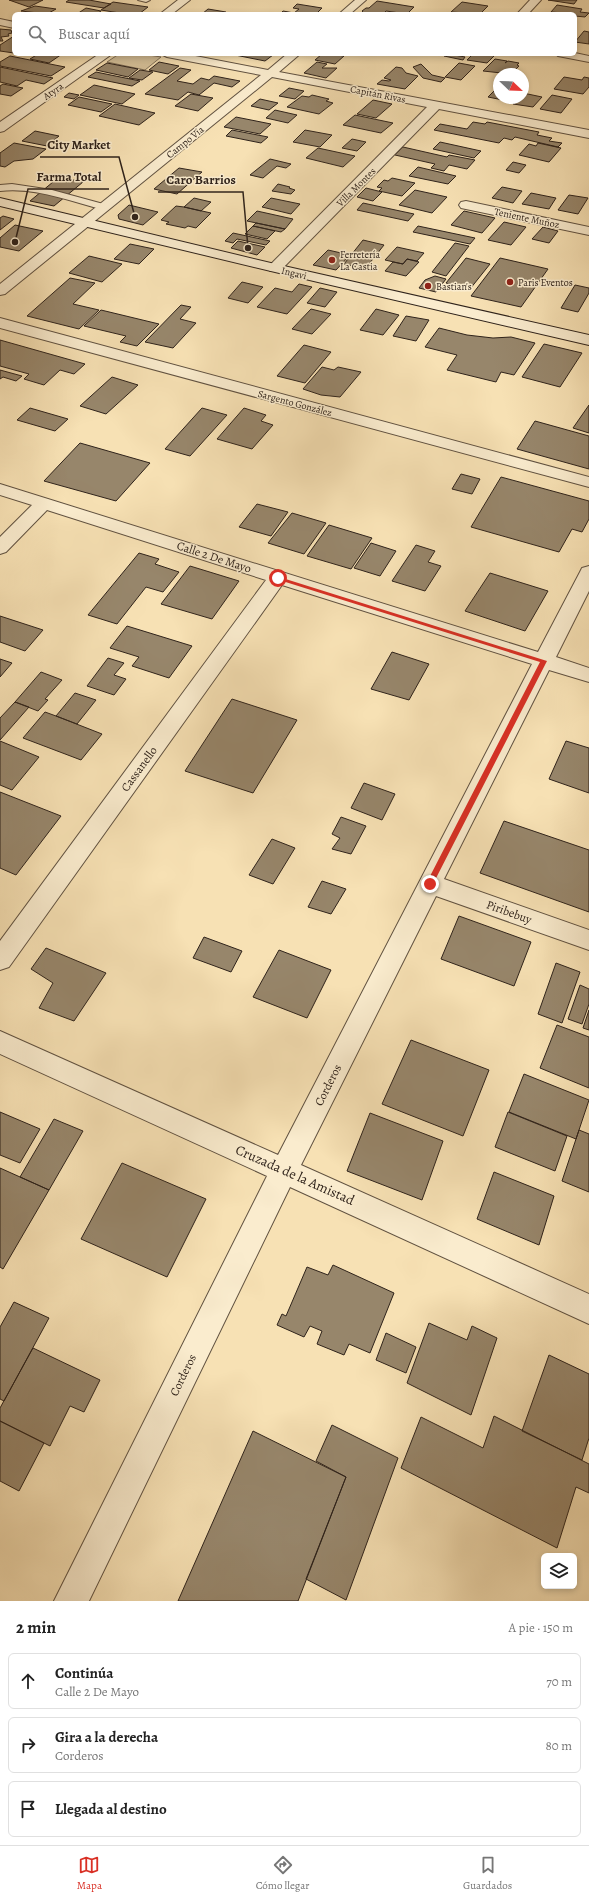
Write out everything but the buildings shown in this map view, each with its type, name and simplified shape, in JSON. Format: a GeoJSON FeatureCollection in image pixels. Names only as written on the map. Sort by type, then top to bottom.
{"type":"FeatureCollection","features":[{"type":"Feature","properties":{"kind":"street"},"geometry":{"type":"LineString","coordinates":[[168,12],[185,0]]}},
{"type":"Feature","properties":{"kind":"street"},"geometry":{"type":"LineString","coordinates":[[346,12],[361,0]]}},
{"type":"Feature","properties":{"kind":"street"},"geometry":{"type":"LineString","coordinates":[[524,12],[536,0]]}},
{"type":"Feature","properties":{"kind":"street"},"geometry":{"type":"LineString","coordinates":[[0,22],[12,25]]}},
{"type":"Feature","properties":{"kind":"street","name":"Atyra"},"geometry":{"type":"LineString","coordinates":[[0,128],[103,56]]}},
{"type":"Feature","properties":{"kind":"street","name":"Capitán Rivas"},"geometry":{"type":"LineString","coordinates":[[176,56],[589,134]]}},
{"type":"Feature","properties":{"kind":"street","name":"Campo Vía"},"geometry":{"type":"LineString","coordinates":[[0,291],[292,56]]}},
{"type":"Feature","properties":{"kind":"street"},"geometry":{"type":"LineString","coordinates":[[573,56],[589,59]]}},
{"type":"Feature","properties":{"kind":"street","name":"Villa Montes"},"geometry":{"type":"LineString","coordinates":[[275,268],[436,105]]}},
{"type":"Feature","properties":{"kind":"street","name":"Ingavi"},"geometry":{"type":"LineString","coordinates":[[0,202],[275,268],[589,340]]}},
{"type":"Feature","properties":{"kind":"street","name":"Teniente Muñoz"},"geometry":{"type":"LineString","coordinates":[[466,205],[589,231]]}},
{"type":"Feature","properties":{"kind":"street","name":"Sargento González"},"geometry":{"type":"LineString","coordinates":[[0,323],[589,482]]}},
{"type":"Feature","properties":{"kind":"street","name":"Calle 2 De Mayo"},"geometry":{"type":"LineString","coordinates":[[0,490],[589,675]]}},
{"type":"Feature","properties":{"kind":"street"},"geometry":{"type":"LineString","coordinates":[[0,548],[44,503]]}},
{"type":"Feature","properties":{"kind":"street","name":"Corderos"},"geometry":{"type":"LineString","coordinates":[[71,1601],[284,1171],[589,572]]}},
{"type":"Feature","properties":{"kind":"street","name":"Cassanello"},"geometry":{"type":"LineString","coordinates":[[0,960],[278,578]]}},
{"type":"Feature","properties":{"kind":"street","name":"Piribebuy"},"geometry":{"type":"LineString","coordinates":[[430,884],[589,940]]}},
{"type":"Feature","properties":{"kind":"street","name":"Cruzada de la Amistad"},"geometry":{"type":"LineString","coordinates":[[0,1042],[589,1309]]}},
{"type":"Feature","properties":{"kind":"lane"},"geometry":{"type":"LineString","coordinates":[[0,188],[10,186],[28,188],[104,207]]}},
{"type":"Feature","properties":{"kind":"shaded area"},"geometry":{"type":"Polygon","coordinates":[[[116,56],[161,57],[145,70],[107,62],[116,56]]]}},
{"type":"Feature","properties":{"kind":"place","name":"City Market"},"geometry":{"type":"Point","coordinates":[135,217]}},
{"type":"Feature","properties":{"kind":"place","name":"Farma Total"},"geometry":{"type":"Point","coordinates":[15,242]}},
{"type":"Feature","properties":{"kind":"place","name":"Caro Barrios"},"geometry":{"type":"Point","coordinates":[248,248]}},
{"type":"Feature","properties":{"kind":"place","name":"Ferretería La Castia"},"geometry":{"type":"Point","coordinates":[332,260]}},
{"type":"Feature","properties":{"kind":"place","name":"Paris Eventos"},"geometry":{"type":"Point","coordinates":[510,282]}},
{"type":"Feature","properties":{"kind":"place","name":"Bastian's"},"geometry":{"type":"Point","coordinates":[428,286]}},
{"type":"Feature","properties":{"kind":"route"},"geometry":{"type":"LineString","coordinates":[[278,578],[544,661],[430,884]]}}]}
